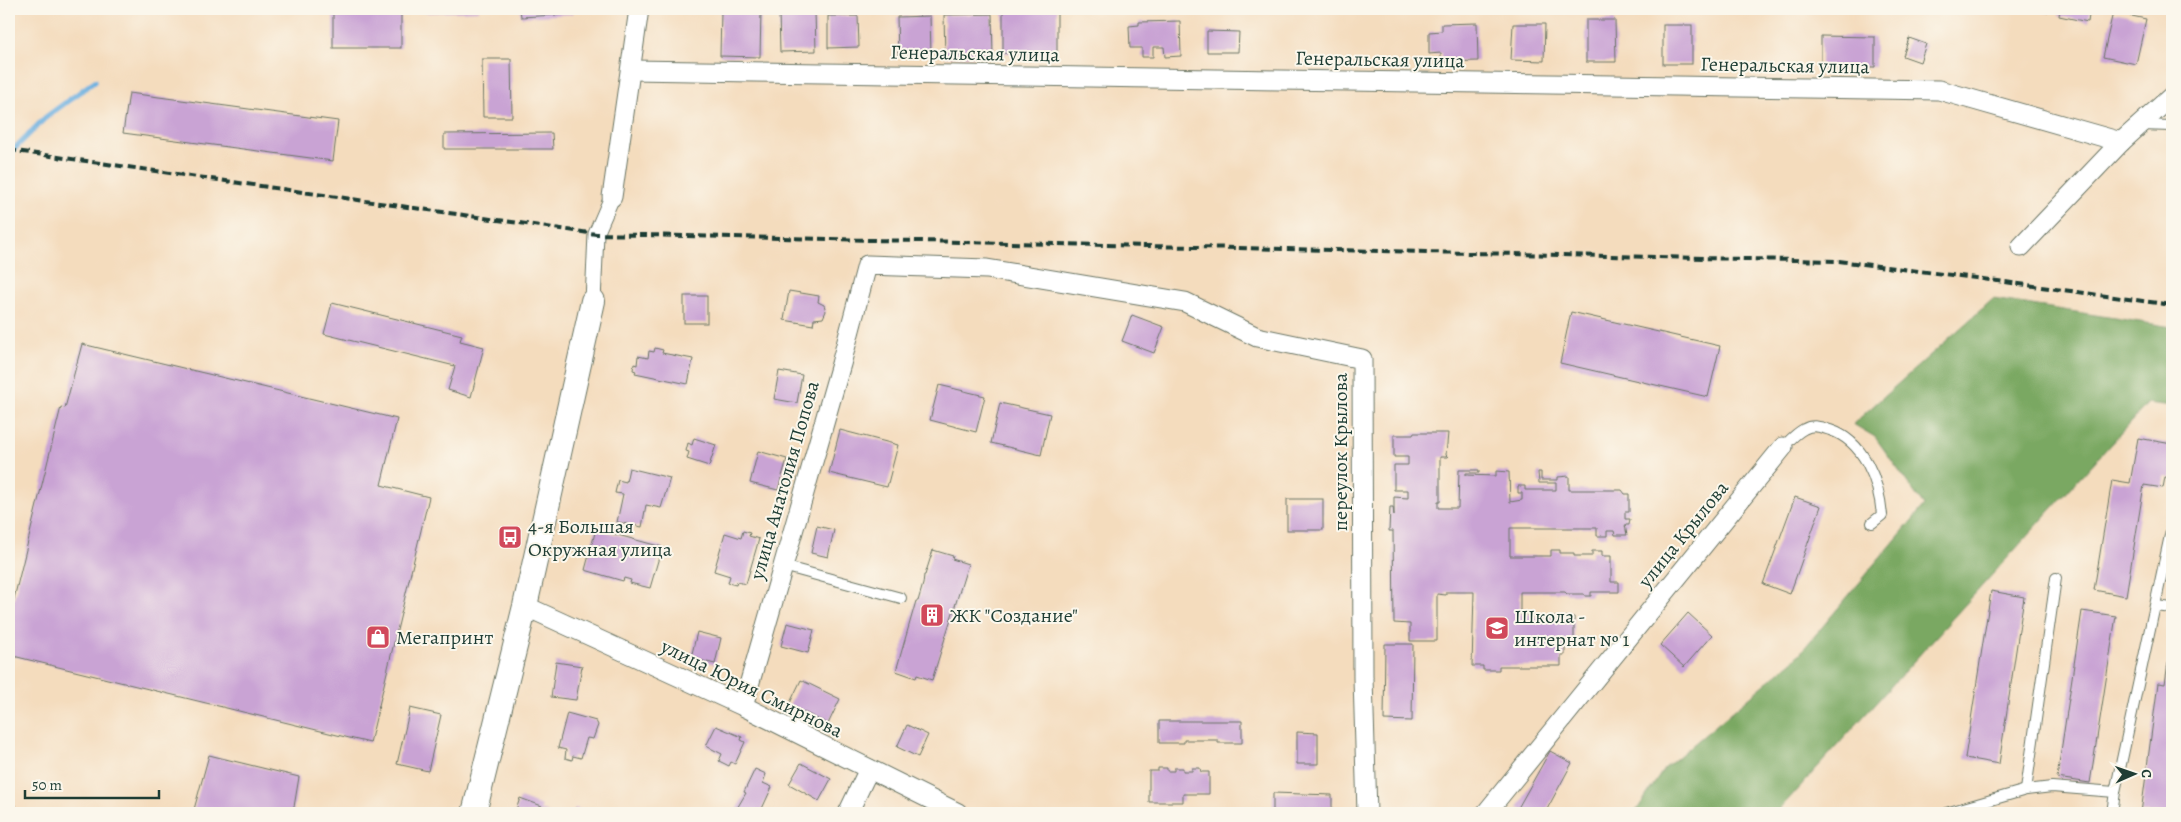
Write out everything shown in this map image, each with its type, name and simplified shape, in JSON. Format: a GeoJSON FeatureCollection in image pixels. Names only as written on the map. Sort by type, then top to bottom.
{"type":"FeatureCollection","features":[{"type":"Feature","properties":{"kind":"street"},"geometry":{"type":"LineString","coordinates":[[474,813],[525,606],[593,301],[596,234],[612,197],[639,9]]}},
{"type":"Feature","properties":{"kind":"street","name":"Генеральская улица"},"geometry":{"type":"LineString","coordinates":[[631,70],[1939,90],[2121,142]]}},
{"type":"Feature","properties":{"kind":"street"},"geometry":{"type":"LineString","coordinates":[[2021,247],[2121,142],[2172,96]]}},
{"type":"Feature","properties":{"kind":"street","name":"улица Анатолия Попова"},"geometry":{"type":"LineString","coordinates":[[743,706],[841,364],[867,265]]}},
{"type":"Feature","properties":{"kind":"street","name":"переулок Крылова"},"geometry":{"type":"LineString","coordinates":[[867,265],[987,269],[1185,302],[1257,337],[1362,359],[1363,678],[1366,813]]}},
{"type":"Feature","properties":{"kind":"street","name":"улица Крылова"},"geometry":{"type":"LineString","coordinates":[[1486,813],[1783,447]]}},
{"type":"Feature","properties":{"kind":"street","name":"улица Юрия Смирнова"},"geometry":{"type":"LineString","coordinates":[[525,606],[743,706],[958,813]]}},
{"type":"Feature","properties":{"kind":"street"},"geometry":{"type":"LineString","coordinates":[[848,813],[869,769]]}},
{"type":"Feature","properties":{"kind":"lane"},"geometry":{"type":"LineString","coordinates":[[2140,125],[2172,126]]}},
{"type":"Feature","properties":{"kind":"lane"},"geometry":{"type":"LineString","coordinates":[[1783,447],[1803,429],[1817,426],[1835,432],[1854,443],[1865,458],[1881,501],[1882,515],[1872,523]]}},
{"type":"Feature","properties":{"kind":"lane"},"geometry":{"type":"LineString","coordinates":[[2112,813],[2172,526]]}},
{"type":"Feature","properties":{"kind":"lane"},"geometry":{"type":"LineString","coordinates":[[783,566],[901,598]]}},
{"type":"Feature","properties":{"kind":"lane"},"geometry":{"type":"LineString","coordinates":[[2026,790],[2056,578]]}},
{"type":"Feature","properties":{"kind":"lane"},"geometry":{"type":"LineString","coordinates":[[2156,606],[2172,608]]}},
{"type":"Feature","properties":{"kind":"lane"},"geometry":{"type":"LineString","coordinates":[[1946,813],[2026,790],[2052,787],[2115,792]]}},
{"type":"Feature","properties":{"kind":"green space"},"geometry":{"type":"Polygon","coordinates":[[[1993,299],[2172,327],[2172,406],[2148,403],[1776,813],[1635,813],[1664,769],[1796,658],[1924,506],[1875,437],[1853,424],[1993,299]]]}},
{"type":"Feature","properties":{"kind":"building"},"geometry":{"type":"Polygon","coordinates":[[[333,9],[401,9],[401,48],[333,48],[333,9]]]}},
{"type":"Feature","properties":{"kind":"building"},"geometry":{"type":"Polygon","coordinates":[[[424,9],[479,9],[479,11],[424,13],[424,9]]]}},
{"type":"Feature","properties":{"kind":"building"},"geometry":{"type":"Polygon","coordinates":[[[520,9],[572,9],[572,14],[521,17],[520,9]]]}},
{"type":"Feature","properties":{"kind":"building"},"geometry":{"type":"Polygon","coordinates":[[[1003,9],[1057,9],[1057,53],[1003,53],[1003,9]]]}},
{"type":"Feature","properties":{"kind":"building"},"geometry":{"type":"Polygon","coordinates":[[[2034,9],[2049,9],[2048,13],[2034,9]]]}},
{"type":"Feature","properties":{"kind":"building"},"geometry":{"type":"Polygon","coordinates":[[[2060,9],[2090,9],[2088,22],[2059,16],[2060,9]]]}},
{"type":"Feature","properties":{"kind":"building"},"geometry":{"type":"Polygon","coordinates":[[[721,11],[761,11],[760,57],[720,56],[721,11]]]}},
{"type":"Feature","properties":{"kind":"building"},"geometry":{"type":"Polygon","coordinates":[[[815,11],[816,51],[780,52],[779,12],[815,11]]]}},
{"type":"Feature","properties":{"kind":"building"},"geometry":{"type":"Polygon","coordinates":[[[2113,12],[2146,19],[2136,64],[2103,57],[2113,12]]]}},
{"type":"Feature","properties":{"kind":"building"},"geometry":{"type":"Polygon","coordinates":[[[992,14],[993,56],[945,57],[944,15],[992,14]]]}},
{"type":"Feature","properties":{"kind":"building"},"geometry":{"type":"Polygon","coordinates":[[[828,16],[858,16],[859,47],[828,48],[828,16]]]}},
{"type":"Feature","properties":{"kind":"building"},"geometry":{"type":"Polygon","coordinates":[[[930,16],[931,55],[898,55],[897,17],[930,16]]]}},
{"type":"Feature","properties":{"kind":"building"},"geometry":{"type":"Polygon","coordinates":[[[1586,20],[1615,20],[1616,62],[1586,62],[1586,20]]]}},
{"type":"Feature","properties":{"kind":"building"},"geometry":{"type":"Polygon","coordinates":[[[1180,21],[1181,56],[1165,57],[1164,47],[1153,47],[1153,57],[1142,57],[1142,48],[1130,48],[1129,26],[1139,25],[1139,22],[1180,21]]]}},
{"type":"Feature","properties":{"kind":"building"},"geometry":{"type":"Polygon","coordinates":[[[1477,23],[1478,61],[1441,62],[1441,53],[1429,54],[1429,32],[1442,31],[1442,24],[1477,23]]]}},
{"type":"Feature","properties":{"kind":"building"},"geometry":{"type":"Polygon","coordinates":[[[1513,24],[1545,24],[1544,61],[1511,60],[1513,24]]]}},
{"type":"Feature","properties":{"kind":"building"},"geometry":{"type":"Polygon","coordinates":[[[1663,25],[1692,25],[1692,64],[1663,64],[1663,25]]]}},
{"type":"Feature","properties":{"kind":"building"},"geometry":{"type":"Polygon","coordinates":[[[1207,31],[1239,32],[1238,52],[1207,52],[1207,31]]]}},
{"type":"Feature","properties":{"kind":"building"},"geometry":{"type":"Polygon","coordinates":[[[1821,36],[1875,37],[1875,67],[1821,66],[1821,36]]]}},
{"type":"Feature","properties":{"kind":"building"},"geometry":{"type":"Polygon","coordinates":[[[1909,38],[1926,44],[1920,62],[1903,56],[1909,38]]]}},
{"type":"Feature","properties":{"kind":"building"},"geometry":{"type":"Polygon","coordinates":[[[482,59],[511,59],[512,117],[483,117],[482,59]]]}},
{"type":"Feature","properties":{"kind":"building"},"geometry":{"type":"Polygon","coordinates":[[[129,93],[338,121],[333,161],[123,133],[129,93]]]}},
{"type":"Feature","properties":{"kind":"building"},"geometry":{"type":"Polygon","coordinates":[[[552,133],[553,149],[444,149],[444,134],[552,133]]]}},
{"type":"Feature","properties":{"kind":"building"},"geometry":{"type":"Polygon","coordinates":[[[789,291],[819,296],[818,302],[824,305],[826,311],[823,318],[814,319],[813,325],[784,320],[789,291]]]}},
{"type":"Feature","properties":{"kind":"building"},"geometry":{"type":"Polygon","coordinates":[[[684,296],[707,296],[707,323],[684,323],[684,296]]]}},
{"type":"Feature","properties":{"kind":"building"},"geometry":{"type":"Polygon","coordinates":[[[332,303],[462,335],[460,341],[484,347],[471,397],[448,390],[455,366],[324,334],[332,303]]]}},
{"type":"Feature","properties":{"kind":"building"},"geometry":{"type":"Polygon","coordinates":[[[1571,312],[1720,346],[1708,397],[1560,363],[1571,312]]]}},
{"type":"Feature","properties":{"kind":"building"},"geometry":{"type":"Polygon","coordinates":[[[1132,315],[1164,327],[1154,353],[1122,341],[1132,315]]]}},
{"type":"Feature","properties":{"kind":"building"},"geometry":{"type":"Polygon","coordinates":[[[82,344],[397,419],[381,485],[429,497],[370,743],[9,655],[9,619],[61,407],[65,408],[82,344]]]}},
{"type":"Feature","properties":{"kind":"building"},"geometry":{"type":"Polygon","coordinates":[[[655,348],[663,350],[662,353],[693,359],[688,384],[635,373],[636,371],[633,370],[634,364],[637,365],[638,356],[648,358],[649,351],[654,352],[655,348]]]}},
{"type":"Feature","properties":{"kind":"building"},"geometry":{"type":"Polygon","coordinates":[[[779,371],[802,375],[797,403],[774,399],[779,371]]]}},
{"type":"Feature","properties":{"kind":"building"},"geometry":{"type":"Polygon","coordinates":[[[939,385],[985,396],[976,432],[930,420],[939,385]]]}},
{"type":"Feature","properties":{"kind":"building"},"geometry":{"type":"Polygon","coordinates":[[[1000,403],[1050,414],[1041,455],[991,443],[1000,403]]]}},
{"type":"Feature","properties":{"kind":"building"},"geometry":{"type":"Polygon","coordinates":[[[840,430],[898,445],[887,487],[829,473],[840,430]]]}},
{"type":"Feature","properties":{"kind":"building"},"geometry":{"type":"Polygon","coordinates":[[[1414,433],[1448,433],[1446,455],[1448,457],[1440,457],[1440,502],[1438,502],[1438,508],[1458,508],[1459,470],[1479,470],[1479,473],[1466,473],[1466,475],[1496,476],[1496,471],[1509,472],[1510,502],[1522,500],[1522,493],[1518,493],[1518,486],[1525,486],[1525,490],[1556,490],[1556,483],[1539,483],[1538,472],[1541,472],[1541,480],[1558,480],[1558,477],[1569,476],[1569,490],[1622,490],[1625,494],[1629,494],[1629,512],[1625,512],[1625,519],[1630,519],[1629,525],[1625,525],[1627,535],[1615,535],[1614,531],[1607,531],[1607,536],[1597,536],[1597,528],[1510,528],[1510,556],[1551,556],[1551,550],[1560,550],[1560,553],[1574,553],[1574,556],[1592,556],[1592,551],[1602,551],[1602,556],[1611,556],[1611,582],[1619,582],[1619,592],[1591,592],[1591,596],[1585,596],[1584,594],[1567,594],[1565,592],[1520,592],[1520,614],[1533,614],[1533,617],[1574,617],[1574,649],[1565,648],[1565,655],[1561,655],[1561,666],[1499,666],[1499,670],[1483,670],[1483,666],[1472,666],[1474,592],[1446,592],[1446,595],[1437,594],[1437,641],[1410,641],[1410,624],[1394,623],[1393,531],[1389,531],[1390,507],[1393,507],[1394,516],[1394,497],[1408,498],[1408,490],[1394,490],[1394,465],[1408,465],[1408,457],[1394,457],[1394,435],[1413,435],[1414,433]]]}},
{"type":"Feature","properties":{"kind":"building"},"geometry":{"type":"Polygon","coordinates":[[[694,438],[716,445],[709,466],[687,459],[689,452],[686,451],[688,443],[692,445],[694,438]]]}},
{"type":"Feature","properties":{"kind":"building"},"geometry":{"type":"Polygon","coordinates":[[[2138,438],[2172,444],[2172,478],[2165,477],[2163,488],[2144,485],[2126,596],[2094,590],[2112,480],[2130,483],[2138,438]]]}},
{"type":"Feature","properties":{"kind":"building"},"geometry":{"type":"Polygon","coordinates":[[[758,451],[787,459],[778,490],[750,483],[758,451]]]}},
{"type":"Feature","properties":{"kind":"building"},"geometry":{"type":"Polygon","coordinates":[[[629,468],[670,478],[661,508],[646,505],[642,527],[617,522],[623,494],[615,493],[618,480],[626,482],[629,468]]]}},
{"type":"Feature","properties":{"kind":"building"},"geometry":{"type":"Polygon","coordinates":[[[1795,497],[1821,506],[1790,594],[1763,584],[1795,497]]]}},
{"type":"Feature","properties":{"kind":"building"},"geometry":{"type":"Polygon","coordinates":[[[1287,499],[1323,499],[1323,530],[1287,530],[1287,499]]]}},
{"type":"Feature","properties":{"kind":"building"},"geometry":{"type":"Polygon","coordinates":[[[817,526],[834,530],[828,557],[811,553],[817,526]]]}},
{"type":"Feature","properties":{"kind":"building"},"geometry":{"type":"Polygon","coordinates":[[[596,529],[662,547],[650,588],[630,583],[631,580],[624,578],[623,581],[585,570],[596,529]]]}},
{"type":"Feature","properties":{"kind":"building"},"geometry":{"type":"Polygon","coordinates":[[[743,531],[750,533],[749,536],[759,539],[746,584],[737,582],[736,585],[728,583],[730,576],[714,571],[725,533],[741,538],[743,531]]]}},
{"type":"Feature","properties":{"kind":"building","name":"ЖК \"Создание\""},"geometry":{"type":"Polygon","coordinates":[[[933,550],[953,556],[952,559],[968,564],[932,680],[917,675],[916,678],[896,671],[933,550]]]}},
{"type":"Feature","properties":{"kind":"building"},"geometry":{"type":"Polygon","coordinates":[[[1991,591],[2024,597],[1999,764],[1965,758],[1991,591]]]}},
{"type":"Feature","properties":{"kind":"building"},"geometry":{"type":"Polygon","coordinates":[[[2082,611],[2116,616],[2090,783],[2057,778],[2082,611]]]}},
{"type":"Feature","properties":{"kind":"building"},"geometry":{"type":"Polygon","coordinates":[[[1688,613],[1712,635],[1684,667],[1660,645],[1688,613]]]}},
{"type":"Feature","properties":{"kind":"building"},"geometry":{"type":"Polygon","coordinates":[[[787,623],[814,630],[808,653],[781,646],[787,623]]]}},
{"type":"Feature","properties":{"kind":"building"},"geometry":{"type":"Polygon","coordinates":[[[697,632],[721,638],[715,664],[691,658],[697,632]]]}},
{"type":"Feature","properties":{"kind":"building"},"geometry":{"type":"Polygon","coordinates":[[[1385,644],[1413,644],[1412,721],[1384,720],[1385,644]]]}},
{"type":"Feature","properties":{"kind":"building"},"geometry":{"type":"Polygon","coordinates":[[[556,662],[582,666],[576,700],[551,697],[556,662]]]}},
{"type":"Feature","properties":{"kind":"building"},"geometry":{"type":"Polygon","coordinates":[[[2168,662],[2172,663],[2172,813],[2141,813],[2158,683],[2165,684],[2168,662]]]}},
{"type":"Feature","properties":{"kind":"building"},"geometry":{"type":"Polygon","coordinates":[[[801,680],[840,699],[828,724],[789,705],[801,680]]]}},
{"type":"Feature","properties":{"kind":"building"},"geometry":{"type":"Polygon","coordinates":[[[410,708],[441,715],[428,771],[397,764],[410,708]]]}},
{"type":"Feature","properties":{"kind":"building"},"geometry":{"type":"Polygon","coordinates":[[[567,713],[596,721],[598,725],[593,739],[587,738],[581,758],[573,756],[572,760],[565,758],[566,750],[558,748],[567,713]]]}},
{"type":"Feature","properties":{"kind":"building"},"geometry":{"type":"Polygon","coordinates":[[[1159,721],[1242,721],[1242,743],[1218,743],[1218,740],[1184,740],[1184,743],[1159,743],[1159,721]]]}},
{"type":"Feature","properties":{"kind":"building"},"geometry":{"type":"Polygon","coordinates":[[[907,725],[928,735],[918,757],[897,747],[907,725]]]}},
{"type":"Feature","properties":{"kind":"building"},"geometry":{"type":"Polygon","coordinates":[[[716,726],[742,737],[741,740],[745,742],[735,764],[731,762],[729,766],[719,761],[722,754],[706,746],[716,726]]]}},
{"type":"Feature","properties":{"kind":"building"},"geometry":{"type":"Polygon","coordinates":[[[1297,732],[1318,733],[1318,764],[1297,764],[1297,732]]]}},
{"type":"Feature","properties":{"kind":"building"},"geometry":{"type":"Polygon","coordinates":[[[1550,751],[1572,763],[1545,813],[1528,813],[1518,808],[1550,751]]]}},
{"type":"Feature","properties":{"kind":"building"},"geometry":{"type":"Polygon","coordinates":[[[209,755],[299,777],[293,813],[193,813],[209,755]]]}},
{"type":"Feature","properties":{"kind":"building"},"geometry":{"type":"Polygon","coordinates":[[[801,763],[831,779],[819,801],[789,784],[801,763]]]}},
{"type":"Feature","properties":{"kind":"building"},"geometry":{"type":"Polygon","coordinates":[[[1158,768],[1167,768],[1167,771],[1174,771],[1174,768],[1183,768],[1183,771],[1192,771],[1192,768],[1200,768],[1201,772],[1209,772],[1209,794],[1183,794],[1183,802],[1149,802],[1149,771],[1158,771],[1158,768]]]}},
{"type":"Feature","properties":{"kind":"building"},"geometry":{"type":"Polygon","coordinates":[[[755,769],[766,774],[763,783],[772,787],[760,813],[742,813],[736,810],[746,793],[744,792],[755,769]]]}},
{"type":"Feature","properties":{"kind":"building"},"geometry":{"type":"Polygon","coordinates":[[[1273,793],[1332,795],[1332,813],[1273,813],[1273,793]]]}},
{"type":"Feature","properties":{"kind":"building"},"geometry":{"type":"Polygon","coordinates":[[[520,798],[542,806],[540,810],[549,813],[515,813],[520,798]]]}},
{"type":"Feature","properties":{"kind":"building"},"geometry":{"type":"Polygon","coordinates":[[[575,808],[585,811],[585,813],[573,813],[575,808]]]}},
{"type":"Feature","properties":{"kind":"building"},"geometry":{"type":"Polygon","coordinates":[[[327,810],[338,813],[326,813],[327,810]]]}},
{"type":"Feature","properties":{"kind":"waterway"},"geometry":{"type":"LineString","coordinates":[[9,154],[46,117],[95,81]]}},
{"type":"Feature","properties":{"kind":"railway"},"geometry":{"type":"LineString","coordinates":[[9,150],[596,234],[1839,261],[2172,305]]}},
{"type":"Feature","properties":{"kind":"railway"},"geometry":{"type":"LineString","coordinates":[[9,801],[19,813]]}},
{"type":"Feature","properties":{"kind":"place","name":"4-я Большая Окружная улица"},"geometry":{"type":"Point","coordinates":[510,537]}},
{"type":"Feature","properties":{"kind":"place","name":"ЖК \"Создание\""},"geometry":{"type":"Point","coordinates":[932,615]}},
{"type":"Feature","properties":{"kind":"place","name":"Школа - интернат № 1"},"geometry":{"type":"Point","coordinates":[1497,628]}},
{"type":"Feature","properties":{"kind":"place","name":"Мегапринт"},"geometry":{"type":"Point","coordinates":[378,637]}}]}
